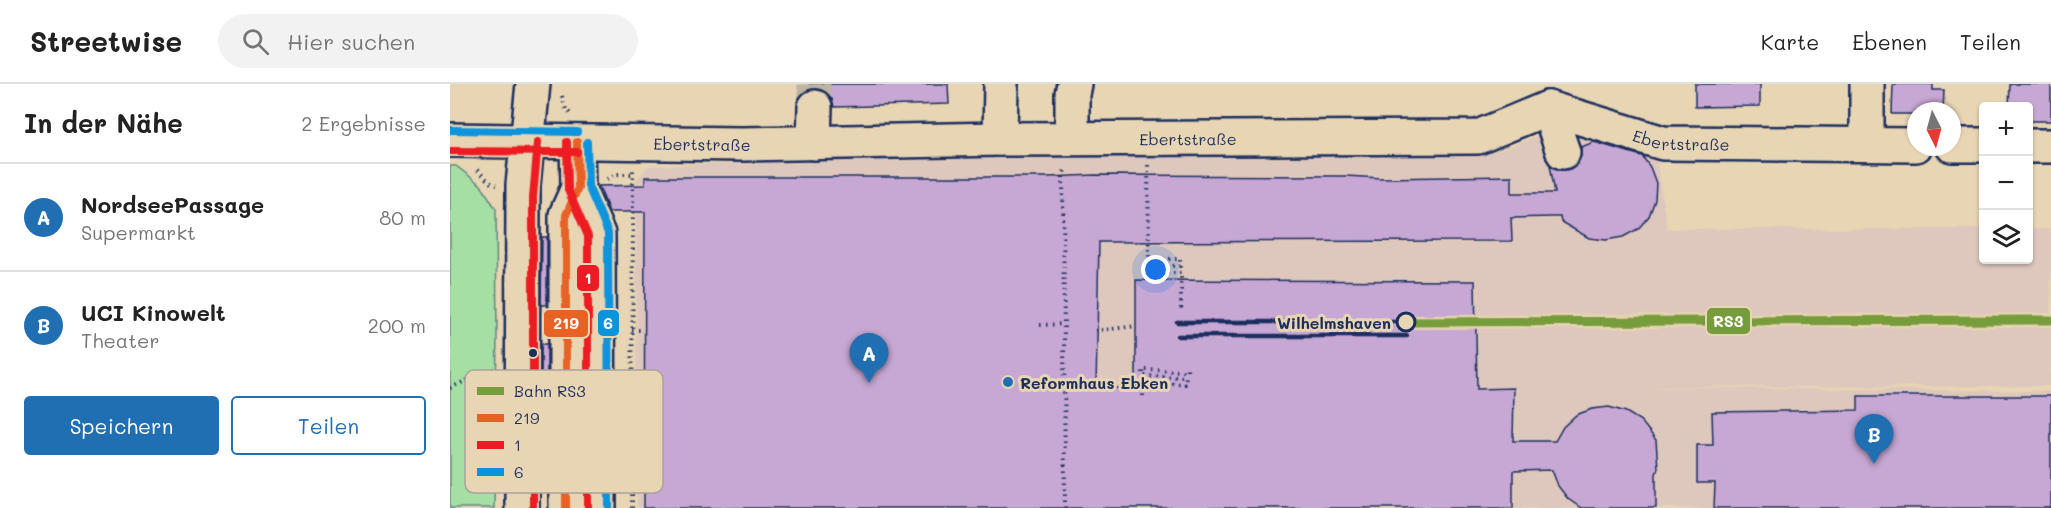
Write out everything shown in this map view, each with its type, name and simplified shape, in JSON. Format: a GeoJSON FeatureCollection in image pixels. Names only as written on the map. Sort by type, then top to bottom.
{"type":"FeatureCollection","features":[{"type":"Feature","properties":{"kind":"street"},"geometry":{"type":"LineString","coordinates":[[522,370],[523,185],[533,84]]}},
{"type":"Feature","properties":{"kind":"street"},"geometry":{"type":"LineString","coordinates":[[1000,139],[1002,84]]}},
{"type":"Feature","properties":{"kind":"street"},"geometry":{"type":"LineString","coordinates":[[1072,138],[1074,84]]}},
{"type":"Feature","properties":{"kind":"street"},"geometry":{"type":"LineString","coordinates":[[1867,84],[1867,144]]}},
{"type":"Feature","properties":{"kind":"street"},"geometry":{"type":"LineString","coordinates":[[814,107],[814,143]]}},
{"type":"Feature","properties":{"kind":"street"},"geometry":{"type":"LineString","coordinates":[[1548,108],[1563,152]]}},
{"type":"Feature","properties":{"kind":"street","name":"Ebertstraße"},"geometry":{"type":"LineString","coordinates":[[450,140],[814,143],[1072,138],[1478,137],[1548,108],[1663,143],[1907,145]]}},
{"type":"Feature","properties":{"kind":"street"},"geometry":{"type":"LineString","coordinates":[[577,142],[578,188],[598,234],[598,370]]}},
{"type":"Feature","properties":{"kind":"street"},"geometry":{"type":"LineString","coordinates":[[1961,145],[1979,146]]}},
{"type":"Feature","properties":{"kind":"street"},"geometry":{"type":"LineString","coordinates":[[2033,146],[2051,146]]}},
{"type":"Feature","properties":{"kind":"street"},"geometry":{"type":"LineString","coordinates":[[566,370],[566,215],[578,188]]}},
{"type":"Feature","properties":{"kind":"street"},"geometry":{"type":"LineString","coordinates":[[599,493],[599,508]]}},
{"type":"Feature","properties":{"kind":"path"},"geometry":{"type":"LineString","coordinates":[[1065,508],[1063,175],[1071,157],[1072,138]]}},
{"type":"Feature","properties":{"kind":"path"},"geometry":{"type":"LineString","coordinates":[[1148,157],[1149,259],[1180,259],[1180,266],[1150,266],[1150,273],[1181,273],[1181,311]]}},
{"type":"Feature","properties":{"kind":"path"},"geometry":{"type":"LineString","coordinates":[[633,174],[633,370]]}},
{"type":"Feature","properties":{"kind":"path"},"geometry":{"type":"LineString","coordinates":[[1040,325],[1064,324]]}},
{"type":"Feature","properties":{"kind":"path"},"geometry":{"type":"LineString","coordinates":[[1095,331],[1136,326]]}},
{"type":"Feature","properties":{"kind":"path"},"geometry":{"type":"LineString","coordinates":[[490,370],[497,367],[522,365]]}},
{"type":"Feature","properties":{"kind":"path"},"geometry":{"type":"LineString","coordinates":[[1143,396],[1143,383],[1185,384],[1186,377],[1143,376],[1143,370],[1187,371],[1187,366]]}},
{"type":"Feature","properties":{"kind":"path"},"geometry":{"type":"LineString","coordinates":[[450,388],[465,381]]}},
{"type":"Feature","properties":{"kind":"shaded area"},"geometry":{"type":"Polygon","coordinates":[[[1573,121],[1655,151],[1667,229],[1979,229],[1979,264],[2033,264],[2033,229],[2051,229],[2051,386],[1621,387],[2051,391],[2051,508],[637,508],[637,493],[663,493],[663,370],[637,370],[636,180],[649,166],[1095,151],[1502,150],[1573,121]]]}},
{"type":"Feature","properties":{"kind":"green space"},"geometry":{"type":"Polygon","coordinates":[[[450,166],[456,166],[481,185],[496,209],[497,339],[496,370],[465,370],[465,493],[494,493],[494,508],[450,508],[450,166]]]}},
{"type":"Feature","properties":{"kind":"building"},"geometry":{"type":"Polygon","coordinates":[[[810,84],[948,84],[949,104],[834,107],[832,99],[825,91],[810,89],[810,84]]]}},
{"type":"Feature","properties":{"kind":"building"},"geometry":{"type":"Polygon","coordinates":[[[1695,84],[1760,84],[1760,106],[1695,107],[1695,84]]]}},
{"type":"Feature","properties":{"kind":"building"},"geometry":{"type":"Polygon","coordinates":[[[1893,84],[1933,84],[1933,90],[1944,90],[1943,102],[1907,102],[1907,114],[1892,114],[1893,84]]]}},
{"type":"Feature","properties":{"kind":"building"},"geometry":{"type":"Polygon","coordinates":[[[2010,84],[2051,84],[2051,121],[2033,121],[2033,102],[2009,102],[2010,84]]]}},
{"type":"Feature","properties":{"kind":"building"},"geometry":{"type":"Polygon","coordinates":[[[1594,142],[1642,156],[1650,167],[1656,183],[1655,200],[1649,216],[1638,229],[1623,237],[1606,240],[1589,238],[1561,222],[1560,217],[1552,217],[1511,218],[1512,241],[1099,242],[1096,388],[1136,388],[1136,280],[1475,281],[1477,389],[1514,388],[1513,441],[1555,441],[1563,427],[1576,415],[1592,409],[1609,407],[1626,412],[1641,421],[1656,440],[1658,468],[1656,508],[1581,508],[1568,499],[1558,486],[1552,470],[1513,471],[1513,508],[644,508],[644,493],[663,493],[663,370],[644,370],[645,212],[609,212],[599,186],[645,185],[645,177],[1095,175],[1382,178],[1512,176],[1512,193],[1555,193],[1550,165],[1559,170],[1570,169],[1577,164],[1581,156],[1581,147],[1594,142]]]}},
{"type":"Feature","properties":{"kind":"building"},"geometry":{"type":"Polygon","coordinates":[[[542,237],[547,237],[547,305],[541,305],[542,237]]]}},
{"type":"Feature","properties":{"kind":"building"},"geometry":{"type":"Polygon","coordinates":[[[541,344],[547,344],[547,370],[541,370],[541,344]]]}},
{"type":"Feature","properties":{"kind":"building"},"geometry":{"type":"Polygon","coordinates":[[[1858,396],[2051,396],[2051,508],[1714,508],[1715,483],[1697,483],[1697,445],[1713,445],[1712,412],[1858,410],[1858,396]]]}},
{"type":"Feature","properties":{"kind":"tunnel"},"geometry":{"type":"LineString","coordinates":[[814,84],[815,107]]}},
{"type":"Feature","properties":{"kind":"railway"},"geometry":{"type":"LineString","coordinates":[[1177,322],[1406,322]]}},
{"type":"Feature","properties":{"kind":"railway"},"geometry":{"type":"LineString","coordinates":[[1178,336],[1407,336]]}},
{"type":"Feature","properties":{"kind":"rail line","name":"RS3"},"geometry":{"type":"LineString","coordinates":[[1406,322],[2051,320]]}},
{"type":"Feature","properties":{"kind":"transit line","name":"6"},"geometry":{"type":"LineString","coordinates":[[450,130],[577,132]]}},
{"type":"Feature","properties":{"kind":"transit line","name":"1"},"geometry":{"type":"LineString","coordinates":[[533,370],[533,197],[538,142]]}},
{"type":"Feature","properties":{"kind":"transit line","name":"1"},"geometry":{"type":"LineString","coordinates":[[567,142],[568,190],[588,236],[588,370]]}},
{"type":"Feature","properties":{"kind":"transit line","name":"219"},"geometry":{"type":"LineString","coordinates":[[566,370],[566,215],[578,188],[577,142]]}},
{"type":"Feature","properties":{"kind":"transit line","name":"6"},"geometry":{"type":"LineString","coordinates":[[587,142],[588,186],[608,233],[608,370]]}},
{"type":"Feature","properties":{"kind":"transit line","name":"1"},"geometry":{"type":"LineString","coordinates":[[450,151],[577,152]]}},
{"type":"Feature","properties":{"kind":"transit line","name":"1"},"geometry":{"type":"LineString","coordinates":[[533,493],[533,508]]}},
{"type":"Feature","properties":{"kind":"transit line","name":"219"},"geometry":{"type":"LineString","coordinates":[[566,493],[566,508]]}},
{"type":"Feature","properties":{"kind":"transit line","name":"1"},"geometry":{"type":"LineString","coordinates":[[588,493],[588,508]]}},
{"type":"Feature","properties":{"kind":"transit line","name":"6"},"geometry":{"type":"LineString","coordinates":[[609,493],[609,508]]}},
{"type":"Feature","properties":{"kind":"place","name":"Wilhelmshaven"},"geometry":{"type":"Point","coordinates":[1406,322]}},
{"type":"Feature","properties":{"kind":"place","name":"Reformhaus Ebken"},"geometry":{"type":"Point","coordinates":[1008,382]}},
{"type":"Feature","properties":{"kind":"place","name":"NordseePassage"},"geometry":{"type":"Point","coordinates":[869,383]}},
{"type":"Feature","properties":{"kind":"place","name":"UCI Kinowelt"},"geometry":{"type":"Point","coordinates":[1874,464]}}]}
